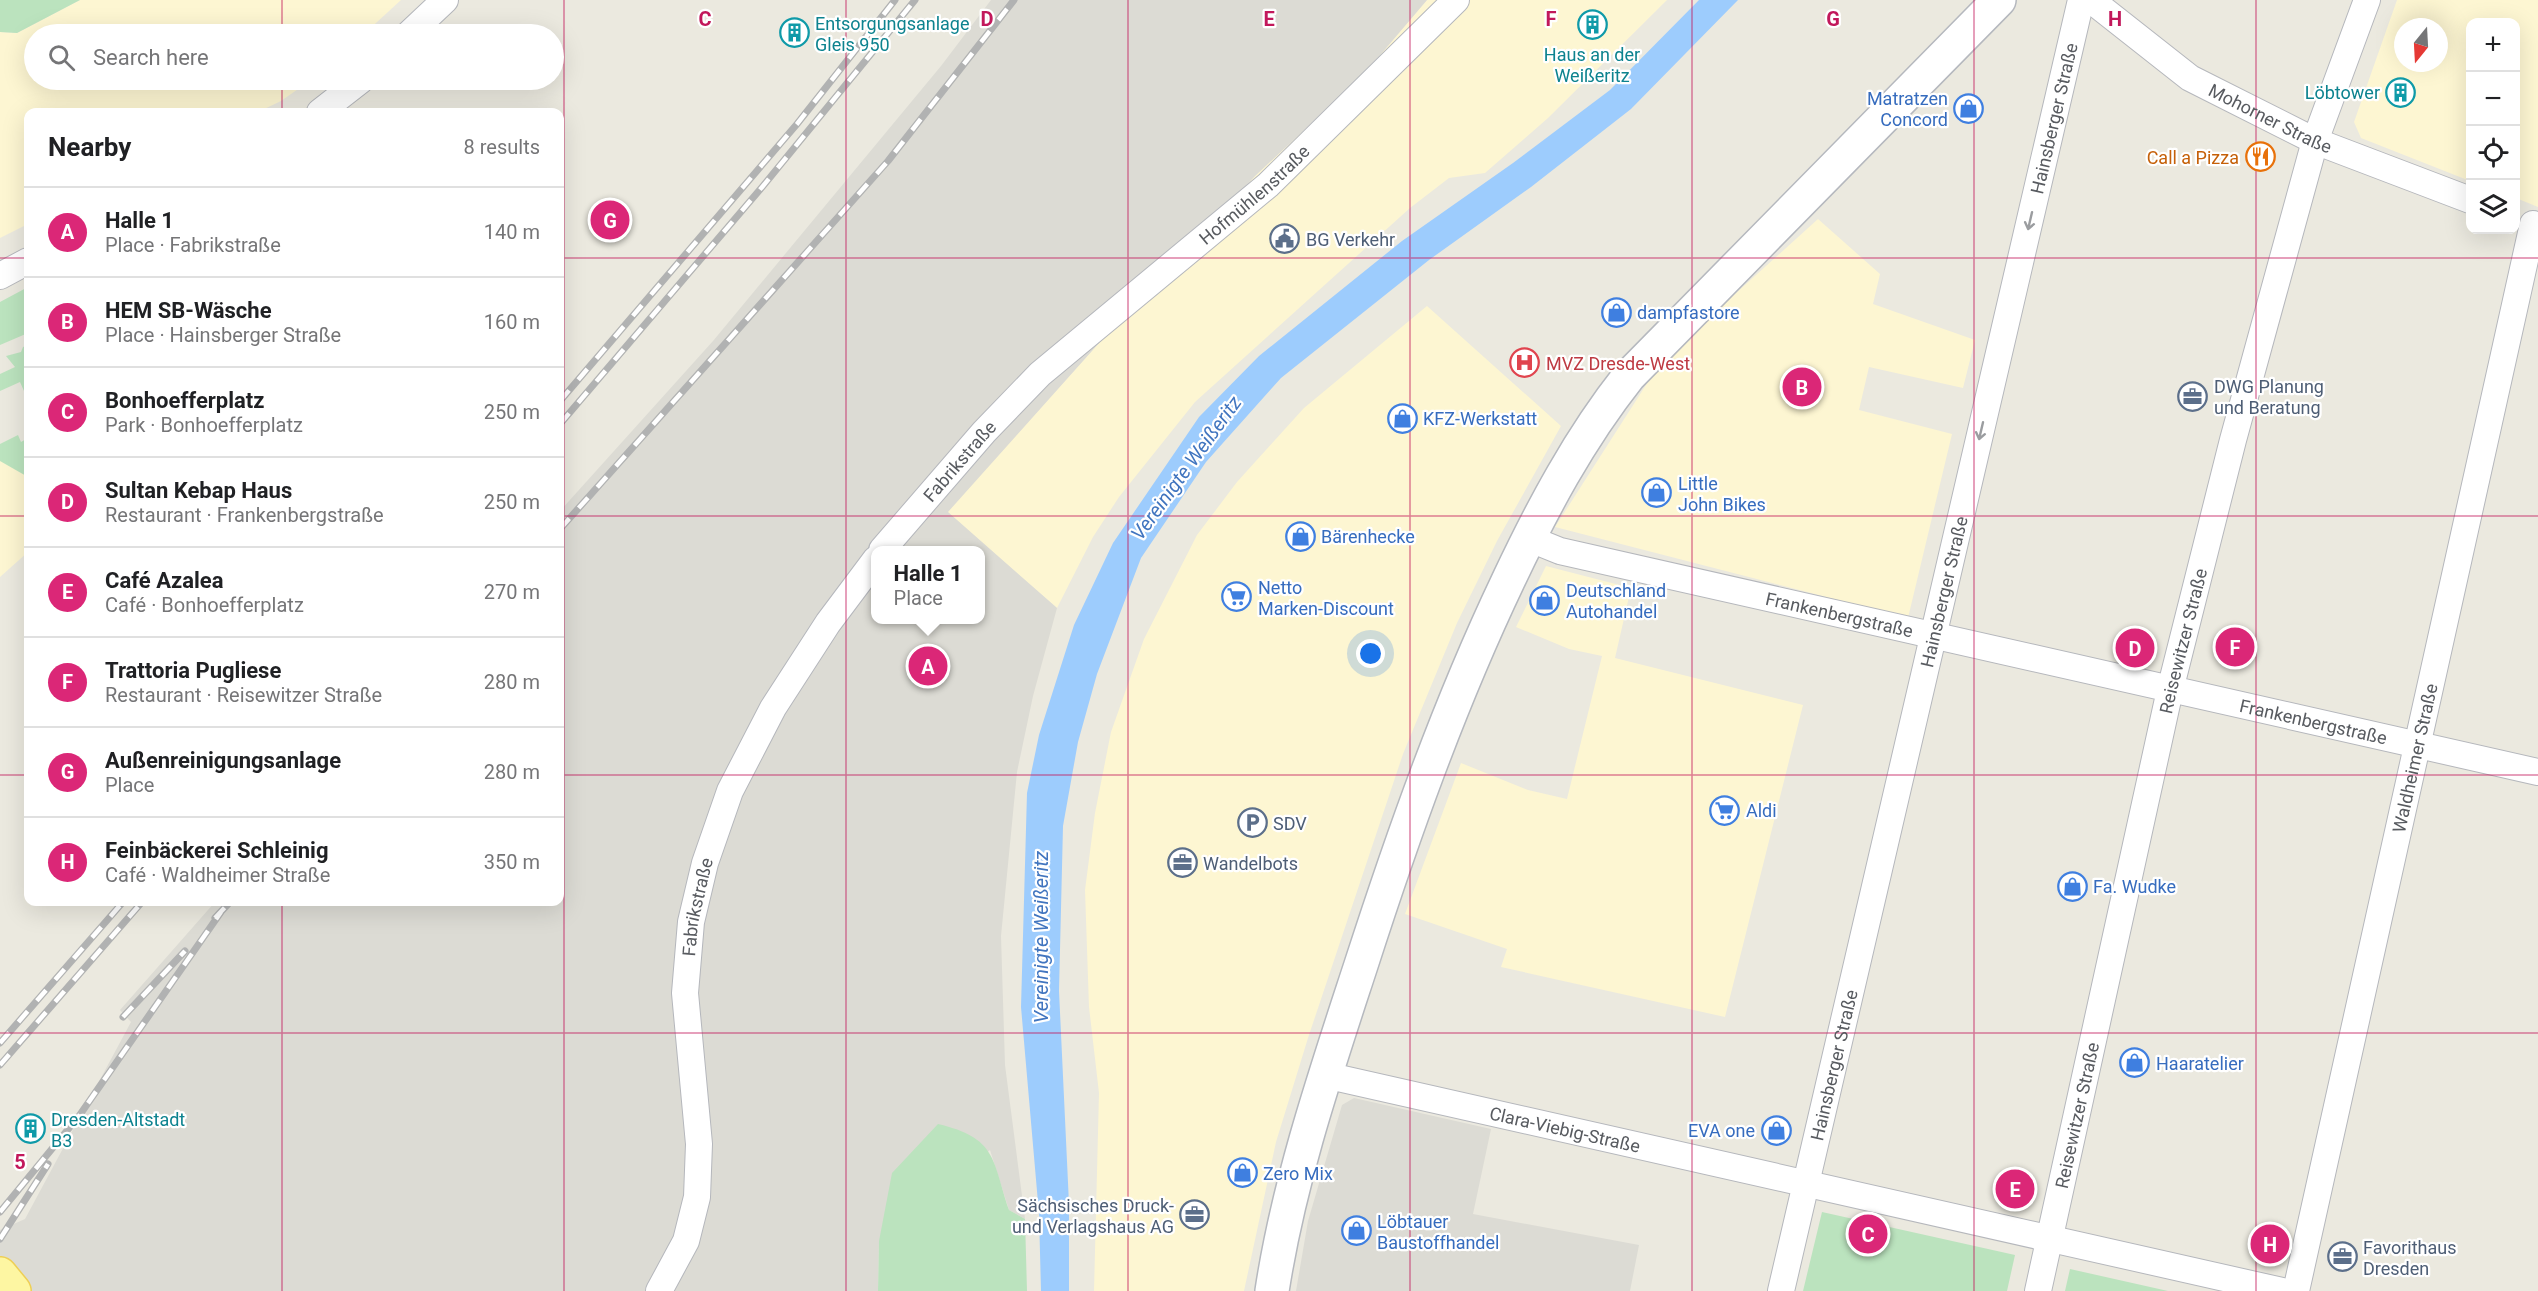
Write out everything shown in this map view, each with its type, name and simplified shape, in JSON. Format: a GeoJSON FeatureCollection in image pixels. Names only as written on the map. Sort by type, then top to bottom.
{"type":"FeatureCollection","features":[{"type":"Feature","properties":{"kind":"main road"},"geometry":{"type":"LineString","coordinates":[[1272,1291],[1285,1225],[1325,1075],[1384,894],[1433,758],[1477,649],[1528,538],[1564,472],[1596,420],[1629,376],[1999,0]]}},
{"type":"Feature","properties":{"kind":"main road"},"geometry":{"type":"LineString","coordinates":[[0,1274],[14,1291]]}},
{"type":"Feature","properties":{"kind":"street"},"geometry":{"type":"LineString","coordinates":[[420,24],[445,0]]}},
{"type":"Feature","properties":{"kind":"street","name":"Hofmühlenstraße"},"geometry":{"type":"LineString","coordinates":[[1040,374],[1268,185],[1456,0]]}},
{"type":"Feature","properties":{"kind":"street","name":"Hainsberger Straße"},"geometry":{"type":"LineString","coordinates":[[1781,1291],[2081,0]]}},
{"type":"Feature","properties":{"kind":"street","name":"Mohorner Straße"},"geometry":{"type":"LineString","coordinates":[[2091,0],[2190,78],[2315,141],[2466,198]]}},
{"type":"Feature","properties":{"kind":"street","name":"Reisewitzer Straße"},"geometry":{"type":"LineString","coordinates":[[2038,1291],[2170,690],[2233,440],[2315,141],[2367,0]]}},
{"type":"Feature","properties":{"kind":"street"},"geometry":{"type":"LineString","coordinates":[[325,108],[348,90]]}},
{"type":"Feature","properties":{"kind":"street","name":"Waldheimer Straße"},"geometry":{"type":"LineString","coordinates":[[2296,1291],[2417,746],[2529,222]]}},
{"type":"Feature","properties":{"kind":"street"},"geometry":{"type":"LineString","coordinates":[[0,276],[24,263]]}},
{"type":"Feature","properties":{"kind":"street","name":"Fabrikstraße"},"geometry":{"type":"LineString","coordinates":[[885,546],[984,432],[1040,374]]}},
{"type":"Feature","properties":{"kind":"street","name":"Frankenbergstraße"},"geometry":{"type":"LineString","coordinates":[[1528,538],[1560,551],[2538,772]]}},
{"type":"Feature","properties":{"kind":"street","name":"Fabrikstraße"},"geometry":{"type":"LineString","coordinates":[[659,1291],[686,1241],[697,1197],[699,1144],[685,993],[691,922],[705,863],[730,791],[773,708],[828,623],[871,566]]}},
{"type":"Feature","properties":{"kind":"street","name":"Clara-Viebig-Straße"},"geometry":{"type":"LineString","coordinates":[[1325,1075],[2282,1291]]}},
{"type":"Feature","properties":{"kind":"shaded area"},"geometry":{"type":"Polygon","coordinates":[[[80,0],[401,0],[375,24],[34,24],[80,0]]]}},
{"type":"Feature","properties":{"kind":"shaded area"},"geometry":{"type":"Polygon","coordinates":[[[991,0],[1427,0],[1364,74],[1255,176],[1133,305],[948,512],[1057,608],[1033,696],[1017,772],[1001,936],[1005,1065],[1025,1219],[1009,1210],[990,1150],[879,1241],[878,1291],[0,1291],[0,1230],[25,1219],[131,1022],[120,1010],[211,906],[564,906],[564,507],[713,341],[941,66],[991,0]]]}},
{"type":"Feature","properties":{"kind":"shaded area"},"geometry":{"type":"Polygon","coordinates":[[[1427,0],[1667,0],[1548,118],[1485,173],[1449,178],[1410,208],[1195,402],[1119,497],[1093,537],[1057,608],[947,512],[1133,305],[1255,176],[1364,74],[1427,0]]]}},
{"type":"Feature","properties":{"kind":"shaded area"},"geometry":{"type":"Polygon","coordinates":[[[2397,0],[2538,0],[2538,207],[2520,200],[2520,18],[2466,18],[2466,179],[2361,138],[2354,122],[2397,0]]]}},
{"type":"Feature","properties":{"kind":"shaded area"},"geometry":{"type":"Polygon","coordinates":[[[24,29],[24,90],[297,90],[266,108],[24,108],[24,226],[0,238],[0,32],[17,33],[24,29]]]}},
{"type":"Feature","properties":{"kind":"shaded area"},"geometry":{"type":"Polygon","coordinates":[[[1818,219],[1880,274],[1873,304],[1975,340],[1963,388],[1869,367],[1859,410],[1952,434],[1908,618],[1555,527],[1662,360],[1818,219]]]}},
{"type":"Feature","properties":{"kind":"shaded area"},"geometry":{"type":"Polygon","coordinates":[[[1427,306],[1561,426],[1497,541],[1457,623],[1403,754],[1308,1038],[1276,1142],[1244,1291],[1094,1291],[1099,1093],[1089,1007],[1085,890],[1095,813],[1111,732],[1144,639],[1197,535],[1237,482],[1304,408],[1427,306]]]}},
{"type":"Feature","properties":{"kind":"shaded area"},"geometry":{"type":"Polygon","coordinates":[[[0,458],[24,468],[24,556],[0,577],[0,458]]]}},
{"type":"Feature","properties":{"kind":"shaded area"},"geometry":{"type":"Polygon","coordinates":[[[1546,566],[1631,588],[1615,658],[1803,705],[1725,1017],[1501,967],[1507,949],[1405,914],[1461,763],[1528,790],[1567,799],[1602,656],[1569,649],[1516,627],[1546,566]]]}},
{"type":"Feature","properties":{"kind":"shaded area"},"geometry":{"type":"Polygon","coordinates":[[[1354,1098],[1491,1129],[1473,1214],[1639,1245],[1630,1291],[1296,1291],[1308,1221],[1342,1105],[1354,1098]]]}},
{"type":"Feature","properties":{"kind":"green space"},"geometry":{"type":"Polygon","coordinates":[[[0,0],[80,0],[34,24],[24,24],[24,29],[17,33],[0,32],[0,0]]]}},
{"type":"Feature","properties":{"kind":"green space"},"geometry":{"type":"Polygon","coordinates":[[[24,289],[24,335],[0,345],[0,302],[24,289]]]}},
{"type":"Feature","properties":{"kind":"green space"},"geometry":{"type":"Polygon","coordinates":[[[23,347],[24,391],[20,382],[0,391],[0,374],[15,367],[6,356],[21,352],[23,347]]]}},
{"type":"Feature","properties":{"kind":"green space"},"geometry":{"type":"Polygon","coordinates":[[[18,435],[21,442],[24,440],[24,475],[0,461],[0,444],[18,435]]]}},
{"type":"Feature","properties":{"kind":"green space"},"geometry":{"type":"Polygon","coordinates":[[[938,1124],[972,1136],[982,1144],[995,1164],[1009,1210],[1025,1219],[1027,1291],[878,1291],[879,1241],[892,1173],[938,1124]]]}},
{"type":"Feature","properties":{"kind":"green space"},"geometry":{"type":"Polygon","coordinates":[[[1822,1212],[2015,1255],[2007,1291],[1803,1291],[1822,1212]]]}},
{"type":"Feature","properties":{"kind":"green space"},"geometry":{"type":"Polygon","coordinates":[[[2070,1269],[2168,1291],[2065,1291],[2070,1269]]]}},
{"type":"Feature","properties":{"kind":"water","name":"Vereinigte Weißeritz"},"geometry":{"type":"Polygon","coordinates":[[[1699,0],[1738,0],[1631,109],[1531,187],[1429,260],[1281,378],[1206,462],[1141,558],[1097,674],[1078,742],[1063,826],[1059,991],[1069,1204],[1069,1291],[1041,1291],[1039,1214],[1021,1007],[1027,793],[1039,735],[1074,625],[1113,543],[1199,417],[1259,356],[1402,241],[1513,163],[1610,90],[1699,0]]]}},
{"type":"Feature","properties":{"kind":"railway"},"geometry":{"type":"LineString","coordinates":[[564,396],[797,124],[895,0]]}},
{"type":"Feature","properties":{"kind":"railway"},"geometry":{"type":"LineString","coordinates":[[564,419],[763,186],[915,0]]}},
{"type":"Feature","properties":{"kind":"railway"},"geometry":{"type":"LineString","coordinates":[[564,525],[888,161],[1014,0]]}},
{"type":"Feature","properties":{"kind":"railway"},"geometry":{"type":"LineString","coordinates":[[0,1043],[120,906]]}},
{"type":"Feature","properties":{"kind":"railway"},"geometry":{"type":"LineString","coordinates":[[0,1065],[139,906]]}},
{"type":"Feature","properties":{"kind":"railway"},"geometry":{"type":"LineString","coordinates":[[215,918],[226,906]]}},
{"type":"Feature","properties":{"kind":"railway"},"geometry":{"type":"LineString","coordinates":[[0,1212],[79,1116],[221,912]]}},
{"type":"Feature","properties":{"kind":"railway"},"geometry":{"type":"LineString","coordinates":[[123,1017],[185,951]]}},
{"type":"Feature","properties":{"kind":"railway"},"geometry":{"type":"LineString","coordinates":[[0,1239],[48,1164]]}},
{"type":"Feature","properties":{"kind":"place","name":"Haus an der Weißeritz"},"geometry":{"type":"Point","coordinates":[1592,25]}},
{"type":"Feature","properties":{"kind":"place","name":"Entsorgungsanlage Gleis 950"},"geometry":{"type":"Point","coordinates":[794,33]}},
{"type":"Feature","properties":{"kind":"place","name":"Löbtower"},"geometry":{"type":"Point","coordinates":[2401,92]}},
{"type":"Feature","properties":{"kind":"place","name":"Matratzen Concord"},"geometry":{"type":"Point","coordinates":[1969,108]}},
{"type":"Feature","properties":{"kind":"place","name":"Call a Pizza"},"geometry":{"type":"Point","coordinates":[2260,157]}},
{"type":"Feature","properties":{"kind":"place","name":"Außenreinigungsanlage"},"geometry":{"type":"Point","coordinates":[610,220]}},
{"type":"Feature","properties":{"kind":"place","name":"BG Verkehr"},"geometry":{"type":"Point","coordinates":[1285,239]}},
{"type":"Feature","properties":{"kind":"place","name":"dampfastore"},"geometry":{"type":"Point","coordinates":[1616,312]}},
{"type":"Feature","properties":{"kind":"place","name":"MVZ Dresde-West"},"geometry":{"type":"Point","coordinates":[1525,363]}},
{"type":"Feature","properties":{"kind":"place","name":"HEM SB-Wäsche"},"geometry":{"type":"Point","coordinates":[1802,387]}},
{"type":"Feature","properties":{"kind":"place","name":"DWG Planung und Beratung"},"geometry":{"type":"Point","coordinates":[2193,396]}},
{"type":"Feature","properties":{"kind":"place","name":"KFZ-Werkstatt"},"geometry":{"type":"Point","coordinates":[1402,418]}},
{"type":"Feature","properties":{"kind":"place","name":"Little John Bikes"},"geometry":{"type":"Point","coordinates":[1657,493]}},
{"type":"Feature","properties":{"kind":"place","name":"Bärenhecke"},"geometry":{"type":"Point","coordinates":[1300,536]}},
{"type":"Feature","properties":{"kind":"place","name":"Netto Marken-Discount"},"geometry":{"type":"Point","coordinates":[1237,597]}},
{"type":"Feature","properties":{"kind":"place","name":"Deutschland Autohandel"},"geometry":{"type":"Point","coordinates":[1545,600]}},
{"type":"Feature","properties":{"kind":"place","name":"Trattoria Pugliese"},"geometry":{"type":"Point","coordinates":[2235,647]}},
{"type":"Feature","properties":{"kind":"place","name":"Sultan Kebap Haus"},"geometry":{"type":"Point","coordinates":[2135,648]}},
{"type":"Feature","properties":{"kind":"place","name":"Halle 1"},"geometry":{"type":"Point","coordinates":[928,666]}},
{"type":"Feature","properties":{"kind":"place","name":"Aldi"},"geometry":{"type":"Point","coordinates":[1725,810]}},
{"type":"Feature","properties":{"kind":"place","name":"SDV"},"geometry":{"type":"Point","coordinates":[1252,823]}},
{"type":"Feature","properties":{"kind":"place","name":"Wandelbots"},"geometry":{"type":"Point","coordinates":[1182,863]}},
{"type":"Feature","properties":{"kind":"place","name":"Fa. Wudke"},"geometry":{"type":"Point","coordinates":[2072,886]}},
{"type":"Feature","properties":{"kind":"place","name":"Haaratelier"},"geometry":{"type":"Point","coordinates":[2135,1063]}},
{"type":"Feature","properties":{"kind":"place","name":"Dresden-Altstadt B3"},"geometry":{"type":"Point","coordinates":[30,1129]}},
{"type":"Feature","properties":{"kind":"place","name":"EVA one"},"geometry":{"type":"Point","coordinates":[1776,1130]}},
{"type":"Feature","properties":{"kind":"place","name":"Zero Mix"},"geometry":{"type":"Point","coordinates":[1242,1173]}},
{"type":"Feature","properties":{"kind":"place","name":"Café Azalea"},"geometry":{"type":"Point","coordinates":[2015,1189]}},
{"type":"Feature","properties":{"kind":"place","name":"Sächsisches Druck- und Verlagshaus AG"},"geometry":{"type":"Point","coordinates":[1195,1215]}},
{"type":"Feature","properties":{"kind":"place","name":"Löbtauer Baustoffhandel"},"geometry":{"type":"Point","coordinates":[1356,1231]}},
{"type":"Feature","properties":{"kind":"place","name":"Bonhoefferplatz"},"geometry":{"type":"Point","coordinates":[1868,1234]}},
{"type":"Feature","properties":{"kind":"place","name":"Feinbäckerei Schleinig"},"geometry":{"type":"Point","coordinates":[2270,1244]}},
{"type":"Feature","properties":{"kind":"place","name":"Favorithaus Dresden"},"geometry":{"type":"Point","coordinates":[2342,1257]}}]}
